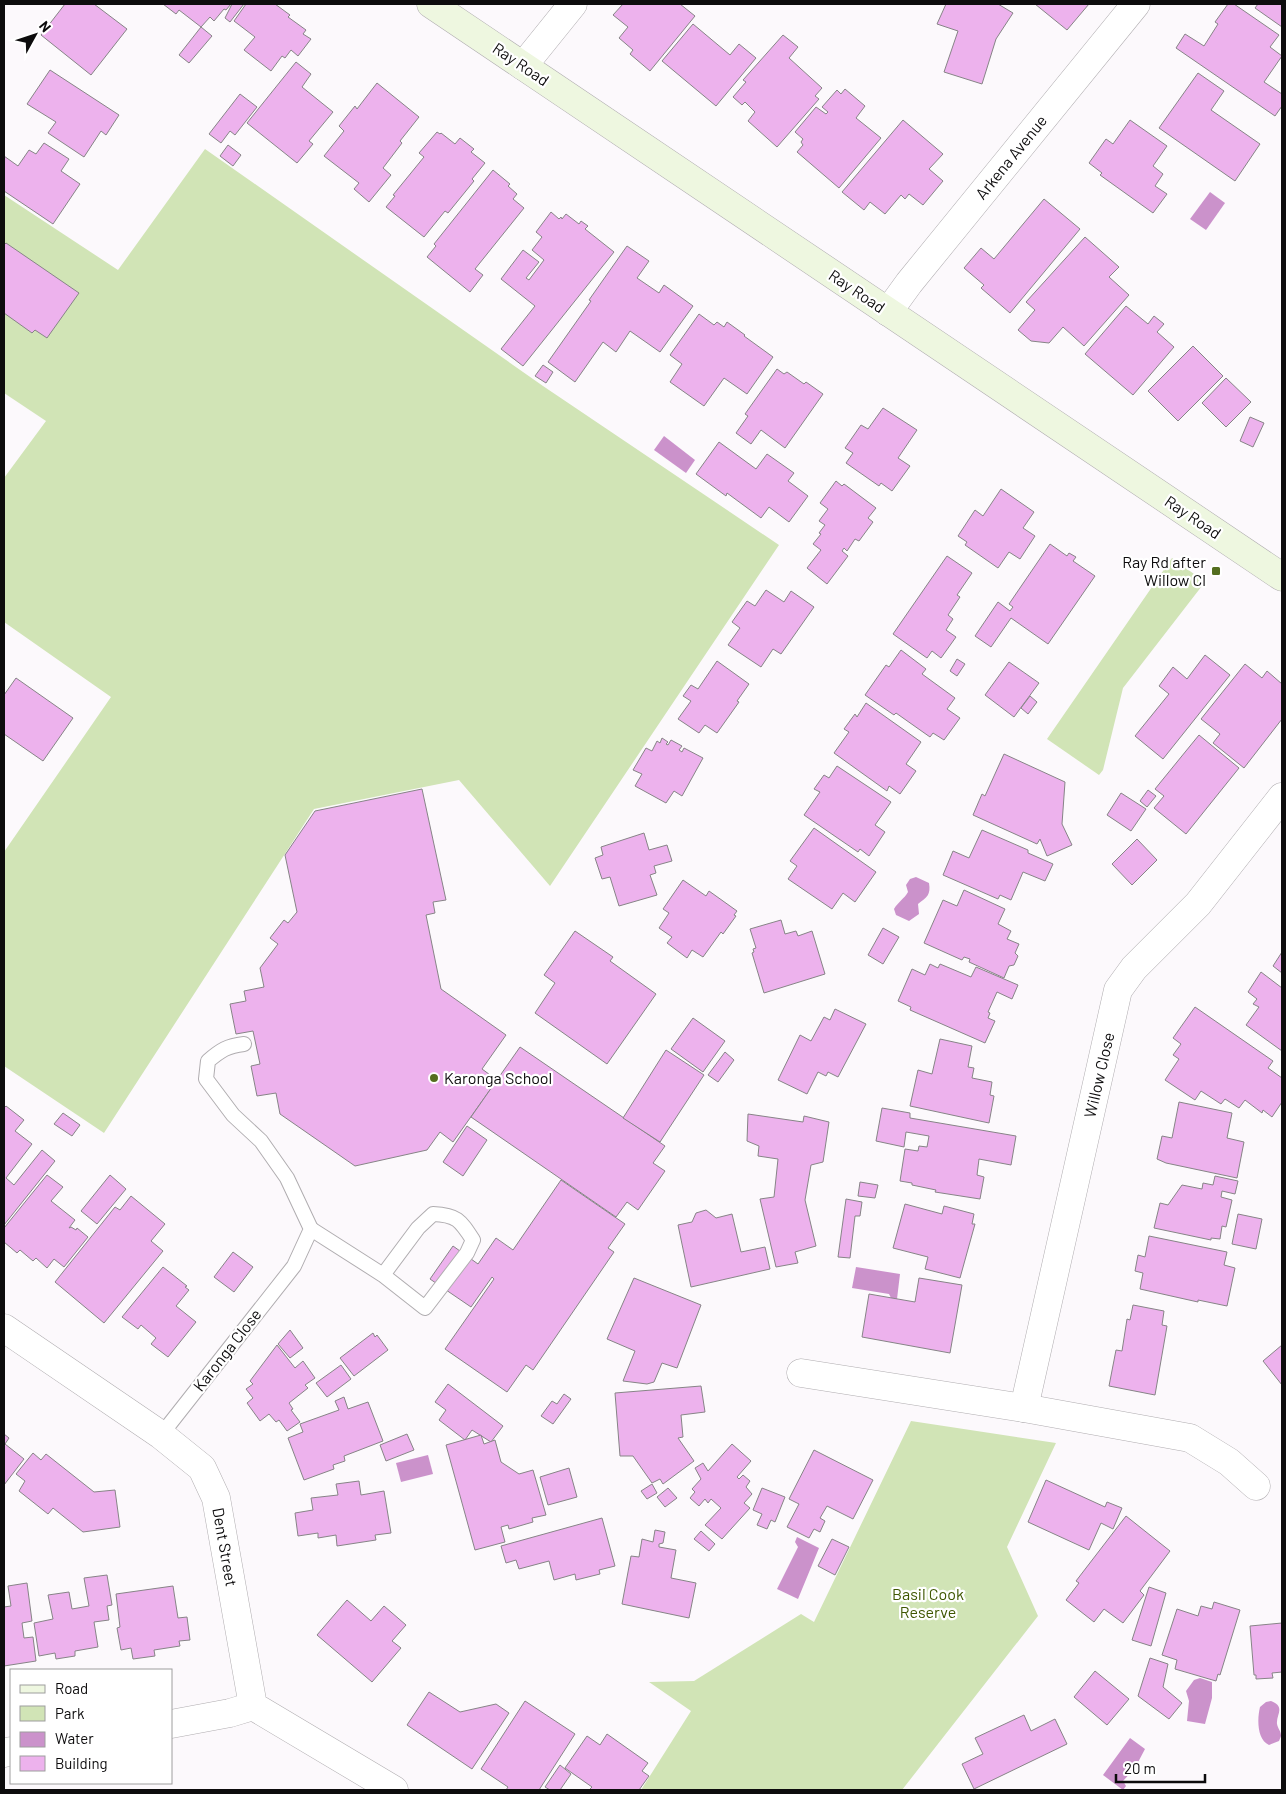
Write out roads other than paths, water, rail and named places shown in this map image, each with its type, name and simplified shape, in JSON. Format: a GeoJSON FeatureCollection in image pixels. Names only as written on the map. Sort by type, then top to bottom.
{"type":"FeatureCollection","features":[{"type":"Feature","properties":{"kind":"street","name":"Ray Road"},"geometry":{"type":"LineString","coordinates":[[432,4],[1282,577]]}},
{"type":"Feature","properties":{"kind":"street"},"geometry":{"type":"LineString","coordinates":[[523,66],[573,4]]}},
{"type":"Feature","properties":{"kind":"street","name":"Arkena Avenue"},"geometry":{"type":"LineString","coordinates":[[888,312],[909,283],[1136,4]]}},
{"type":"Feature","properties":{"kind":"street","name":"Willow Close"},"geometry":{"type":"LineString","coordinates":[[1024,1408],[1118,990],[1134,968],[1198,904],[1282,797]]}},
{"type":"Feature","properties":{"kind":"street","name":"Dent Street"},"geometry":{"type":"LineString","coordinates":[[4,1328],[161,1435],[202,1468],[216,1498],[253,1706]]}},
{"type":"Feature","properties":{"kind":"street"},"geometry":{"type":"LineString","coordinates":[[801,1373],[1024,1408],[1190,1438],[1229,1462],[1256,1486]]}},
{"type":"Feature","properties":{"kind":"street"},"geometry":{"type":"LineString","coordinates":[[172,1724],[230,1713],[253,1706],[394,1790]]}},
{"type":"Feature","properties":{"kind":"lane"},"geometry":{"type":"LineString","coordinates":[[244,1044],[220,1050],[208,1061],[206,1079],[233,1115],[261,1141],[287,1178],[311,1229],[383,1275],[425,1308],[467,1252],[473,1240],[462,1224],[449,1215],[433,1214],[418,1228],[383,1275]]}},
{"type":"Feature","properties":{"kind":"lane","name":"Karonga Close"},"geometry":{"type":"LineString","coordinates":[[161,1435],[294,1266],[311,1229]]}},
{"type":"Feature","properties":{"kind":"water"},"geometry":{"type":"Polygon","coordinates":[[[1210,192],[1225,203],[1206,230],[1190,219],[1210,192]]]}},
{"type":"Feature","properties":{"kind":"water"},"geometry":{"type":"Polygon","coordinates":[[[664,436],[695,460],[686,473],[654,450],[664,436]]]}},
{"type":"Feature","properties":{"kind":"water"},"geometry":{"type":"Polygon","coordinates":[[[916,877],[929,883],[929,893],[918,904],[919,914],[909,921],[896,915],[894,909],[908,892],[906,885],[910,879],[916,877]]]}},
{"type":"Feature","properties":{"kind":"water"},"geometry":{"type":"Polygon","coordinates":[[[856,1267],[900,1274],[897,1299],[891,1298],[889,1294],[852,1288],[856,1267]]]}},
{"type":"Feature","properties":{"kind":"water"},"geometry":{"type":"Polygon","coordinates":[[[428,1455],[433,1474],[401,1482],[396,1463],[428,1455]]]}},
{"type":"Feature","properties":{"kind":"water"},"geometry":{"type":"Polygon","coordinates":[[[797,1537],[819,1548],[798,1599],[777,1589],[798,1547],[795,1542],[797,1537]]]}},
{"type":"Feature","properties":{"kind":"water"},"geometry":{"type":"Polygon","coordinates":[[[1200,1678],[1212,1682],[1212,1698],[1205,1724],[1187,1721],[1189,1701],[1186,1691],[1194,1680],[1200,1678]]]}},
{"type":"Feature","properties":{"kind":"water"},"geometry":{"type":"Polygon","coordinates":[[[1266,1702],[1276,1703],[1279,1708],[1277,1724],[1281,1736],[1279,1741],[1269,1745],[1262,1739],[1260,1734],[1258,1717],[1260,1707],[1266,1702]]]}},
{"type":"Feature","properties":{"kind":"water"},"geometry":{"type":"Polygon","coordinates":[[[1130,1738],[1145,1749],[1135,1768],[1123,1781],[1126,1786],[1123,1790],[1103,1775],[1130,1738]]]}},
{"type":"Feature","properties":{"kind":"place","name":"Ray Rd after Willow Cl"},"geometry":{"type":"Point","coordinates":[1216,571]}},
{"type":"Feature","properties":{"kind":"place","name":"Karonga School"},"geometry":{"type":"Point","coordinates":[434,1078]}},
{"type":"Feature","properties":{"kind":"park label","name":"Basil Cook Reserve"},"geometry":{"type":"Point","coordinates":[928,1603]}}]}
